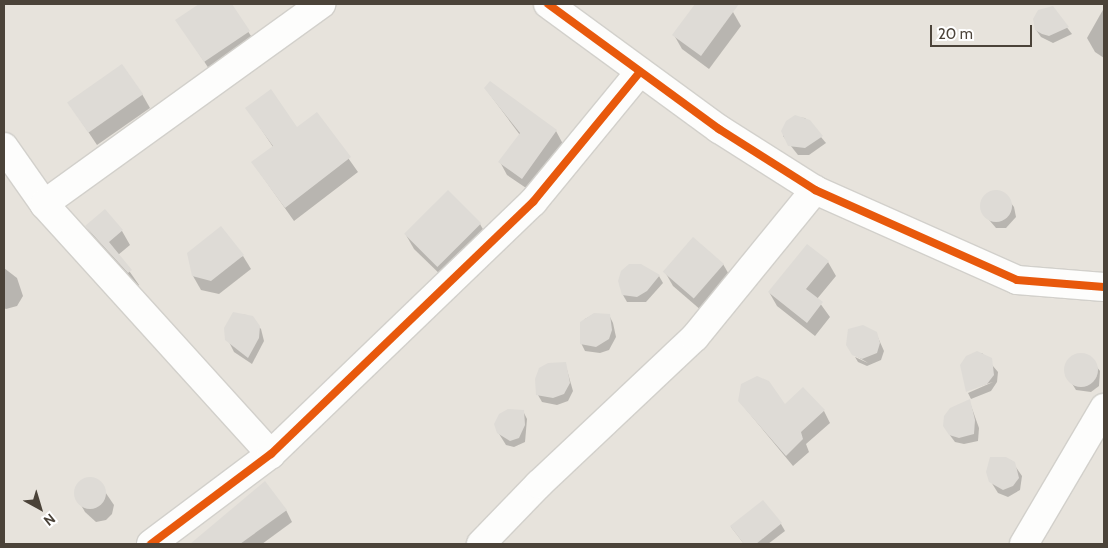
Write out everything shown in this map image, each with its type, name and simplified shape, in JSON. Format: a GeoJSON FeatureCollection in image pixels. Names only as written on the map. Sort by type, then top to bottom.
{"type":"FeatureCollection","features":[{"type":"Feature","properties":{"kind":"street"},"geometry":{"type":"LineString","coordinates":[[44,204],[321,4]]}},
{"type":"Feature","properties":{"kind":"street"},"geometry":{"type":"LineString","coordinates":[[548,4],[639,73],[815,190],[1017,280],[1104,287]]}},
{"type":"Feature","properties":{"kind":"street"},"geometry":{"type":"LineString","coordinates":[[152,544],[271,454],[533,202],[639,73]]}},
{"type":"Feature","properties":{"kind":"street"},"geometry":{"type":"LineString","coordinates":[[4,147],[44,204],[271,454]]}},
{"type":"Feature","properties":{"kind":"street"},"geometry":{"type":"LineString","coordinates":[[482,544],[539,484],[695,337],[815,190]]}},
{"type":"Feature","properties":{"kind":"street"},"geometry":{"type":"LineString","coordinates":[[1024,544],[1104,408]]}},
{"type":"Feature","properties":{"kind":"shaded area"},"geometry":{"type":"Polygon","coordinates":[[[4,4],[1104,4],[1104,544],[4,544],[4,4]]]}},
{"type":"Feature","properties":{"kind":"building"},"geometry":{"type":"Polygon","coordinates":[[[199,4],[232,4],[250,31],[204,62],[175,20],[199,4]]]}},
{"type":"Feature","properties":{"kind":"building"},"geometry":{"type":"Polygon","coordinates":[[[695,4],[739,4],[701,56],[672,35],[695,4]]]}},
{"type":"Feature","properties":{"kind":"building"},"geometry":{"type":"Polygon","coordinates":[[[1053,6],[1069,27],[1049,36],[1035,30],[1033,19],[1038,10],[1053,6]]]}},
{"type":"Feature","properties":{"kind":"building"},"geometry":{"type":"Polygon","coordinates":[[[122,64],[143,94],[88,133],[67,102],[122,64]]]}},
{"type":"Feature","properties":{"kind":"building"},"geometry":{"type":"Polygon","coordinates":[[[490,81],[557,130],[522,179],[498,162],[520,133],[484,88],[490,81]]]}},
{"type":"Feature","properties":{"kind":"building"},"geometry":{"type":"Polygon","coordinates":[[[271,89],[297,127],[317,112],[351,157],[285,208],[251,162],[273,146],[245,108],[271,89]]]}},
{"type":"Feature","properties":{"kind":"building"},"geometry":{"type":"Polygon","coordinates":[[[795,115],[810,120],[823,136],[805,148],[788,146],[781,131],[786,121],[795,115]]]}},
{"type":"Feature","properties":{"kind":"building"},"geometry":{"type":"Polygon","coordinates":[[[448,190],[481,223],[437,267],[404,234],[448,190]]]}},
{"type":"Feature","properties":{"kind":"building"},"geometry":{"type":"Polygon","coordinates":[[[996,190],[1002,191],[1007,195],[1011,200],[1011,212],[1007,217],[1002,221],[996,222],[990,221],[985,217],[981,212],[980,206],[981,200],[985,195],[990,191],[996,190]]]}},
{"type":"Feature","properties":{"kind":"building"},"geometry":{"type":"Polygon","coordinates":[[[105,209],[123,230],[109,242],[132,270],[128,273],[85,226],[105,209]]]}},
{"type":"Feature","properties":{"kind":"building"},"geometry":{"type":"Polygon","coordinates":[[[221,226],[244,255],[211,281],[192,276],[187,253],[221,226]]]}},
{"type":"Feature","properties":{"kind":"building"},"geometry":{"type":"Polygon","coordinates":[[[693,237],[724,264],[694,299],[663,272],[693,237]]]}},
{"type":"Feature","properties":{"kind":"building"},"geometry":{"type":"Polygon","coordinates":[[[807,244],[829,261],[806,289],[823,302],[807,323],[768,292],[807,244]]]}},
{"type":"Feature","properties":{"kind":"building"},"geometry":{"type":"Polygon","coordinates":[[[629,264],[641,264],[660,275],[647,291],[637,297],[622,295],[618,281],[621,271],[629,264]]]}},
{"type":"Feature","properties":{"kind":"building"},"geometry":{"type":"Polygon","coordinates":[[[233,312],[253,316],[260,326],[259,338],[248,358],[225,340],[224,328],[233,312]]]}},
{"type":"Feature","properties":{"kind":"building"},"geometry":{"type":"Polygon","coordinates":[[[594,313],[610,314],[612,330],[609,339],[596,347],[580,344],[580,322],[594,313]]]}},
{"type":"Feature","properties":{"kind":"building"},"geometry":{"type":"Polygon","coordinates":[[[863,325],[877,332],[880,343],[877,353],[862,359],[852,355],[846,345],[848,329],[863,325]]]}},
{"type":"Feature","properties":{"kind":"building"},"geometry":{"type":"Polygon","coordinates":[[[977,351],[992,358],[994,375],[987,384],[966,392],[960,365],[966,356],[977,351]]]}},
{"type":"Feature","properties":{"kind":"building"},"geometry":{"type":"Polygon","coordinates":[[[1081,353],[1093,358],[1098,370],[1093,382],[1081,387],[1069,382],[1064,370],[1069,358],[1081,353]]]}},
{"type":"Feature","properties":{"kind":"building"},"geometry":{"type":"Polygon","coordinates":[[[566,362],[570,383],[564,394],[553,398],[536,395],[535,379],[539,368],[548,363],[566,362]]]}},
{"type":"Feature","properties":{"kind":"building"},"geometry":{"type":"Polygon","coordinates":[[[757,376],[769,381],[785,404],[803,387],[825,410],[801,432],[803,439],[786,456],[738,401],[741,384],[757,376]]]}},
{"type":"Feature","properties":{"kind":"building"},"geometry":{"type":"Polygon","coordinates":[[[970,399],[975,420],[974,434],[959,438],[949,435],[943,426],[944,416],[950,408],[970,399]]]}},
{"type":"Feature","properties":{"kind":"building"},"geometry":{"type":"Polygon","coordinates":[[[508,409],[524,410],[525,425],[519,438],[510,441],[497,433],[494,424],[499,414],[508,409]]]}},
{"type":"Feature","properties":{"kind":"building"},"geometry":{"type":"Polygon","coordinates":[[[990,457],[1006,457],[1015,462],[1019,478],[1013,486],[1003,490],[989,482],[986,472],[990,457]]]}},
{"type":"Feature","properties":{"kind":"building"},"geometry":{"type":"Polygon","coordinates":[[[90,477],[96,478],[101,482],[105,487],[105,499],[101,504],[96,508],[90,509],[84,508],[79,504],[75,499],[74,493],[75,487],[79,482],[84,478],[90,477]]]}},
{"type":"Feature","properties":{"kind":"building"},"geometry":{"type":"Polygon","coordinates":[[[265,481],[287,510],[240,544],[190,544],[265,481]]]}},
{"type":"Feature","properties":{"kind":"building"},"geometry":{"type":"Polygon","coordinates":[[[763,500],[782,523],[756,544],[744,544],[730,526],[763,500]]]}},
{"type":"Feature","properties":{"kind":"cycle path"},"geometry":{"type":"LineString","coordinates":[[548,4],[719,129],[815,190],[1017,280],[1104,287]]}},
{"type":"Feature","properties":{"kind":"cycle path"},"geometry":{"type":"LineString","coordinates":[[151,544],[271,454],[533,202],[639,73]]}}]}
